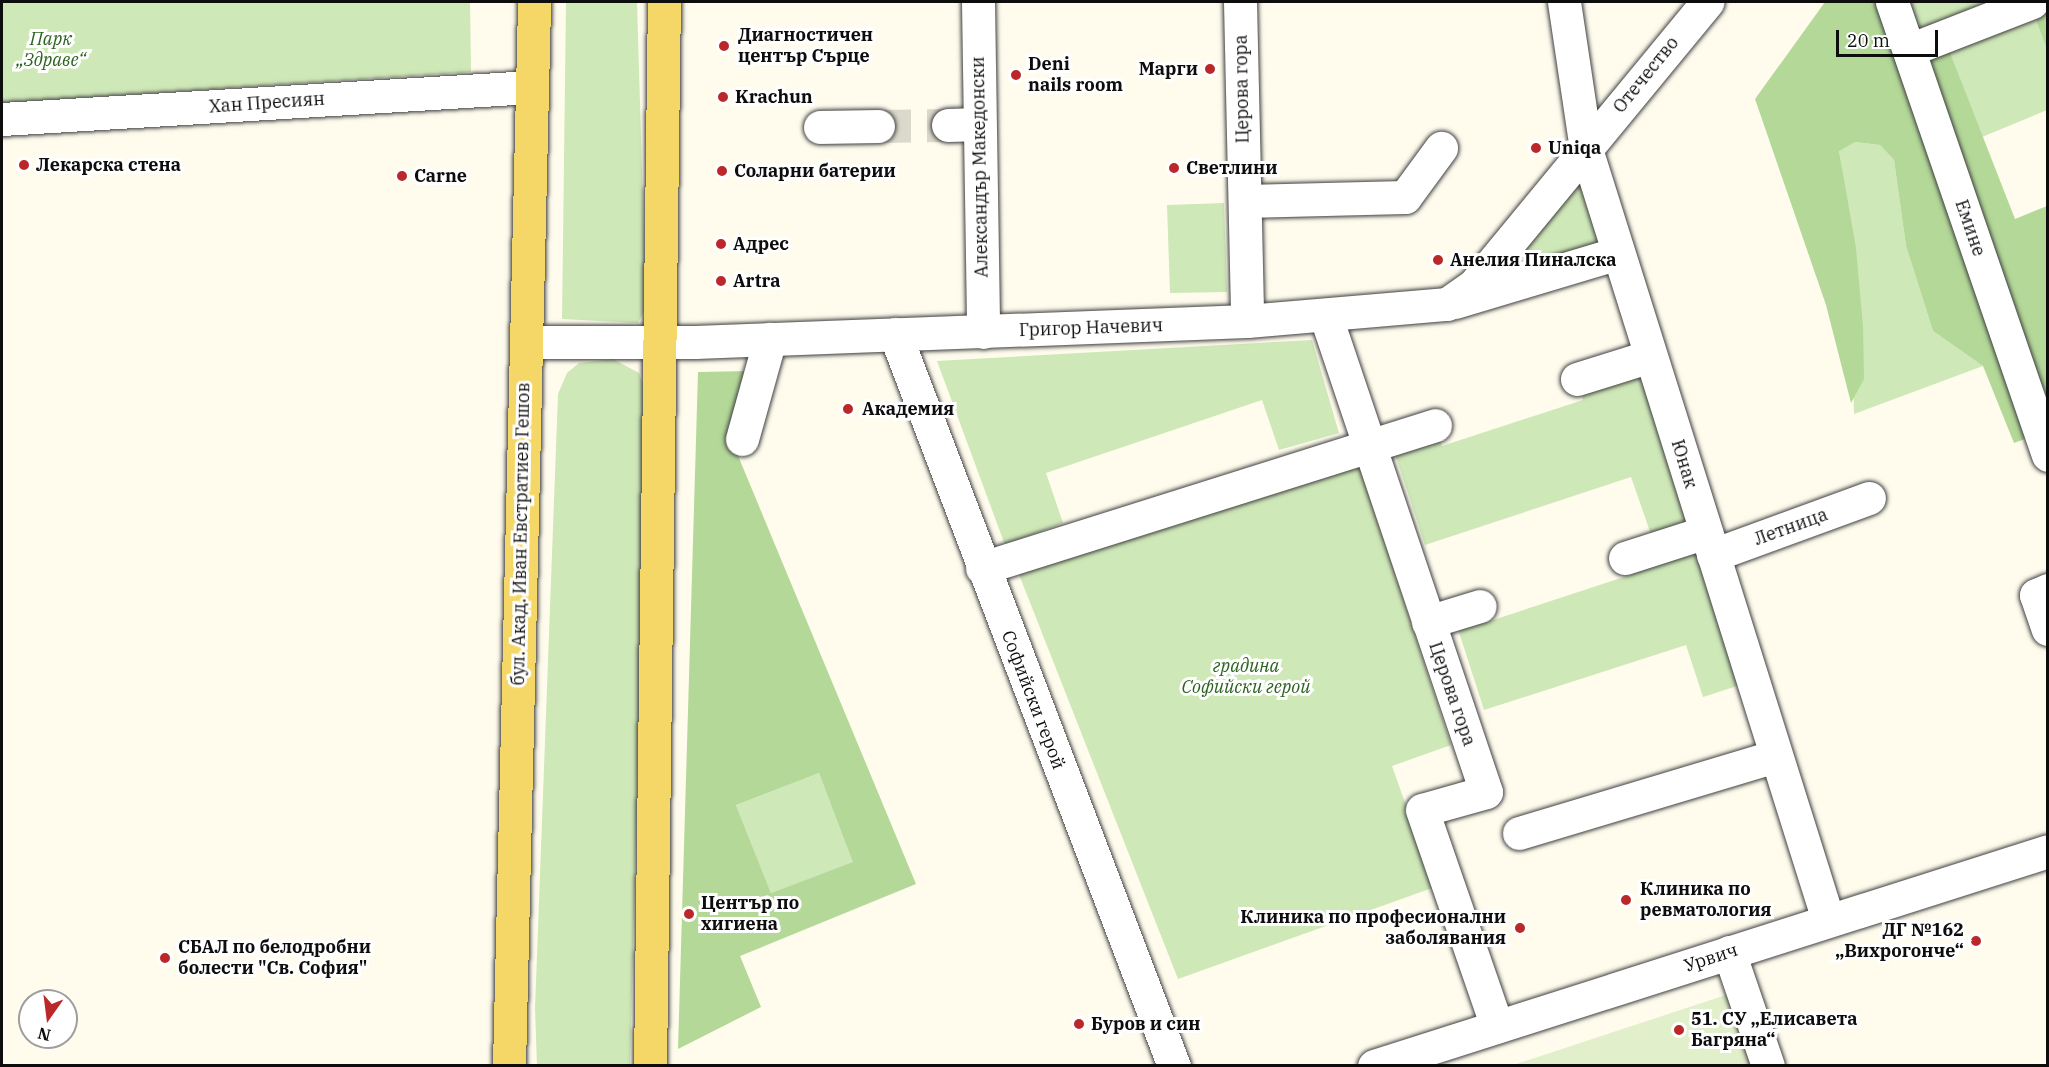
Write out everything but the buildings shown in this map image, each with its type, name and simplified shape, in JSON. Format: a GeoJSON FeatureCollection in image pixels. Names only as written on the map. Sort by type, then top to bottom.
{"type":"FeatureCollection","features":[{"type":"Feature","properties":{"kind":"main road","name":"бул. Акад. Иван Евстратиев Гешов"},"geometry":{"type":"LineString","coordinates":[[508,1065],[534,2]]}},
{"type":"Feature","properties":{"kind":"main road"},"geometry":{"type":"LineString","coordinates":[[650,1065],[663,342],[664,2]]}},
{"type":"Feature","properties":{"kind":"street","name":"Александър Македонски"},"geometry":{"type":"LineString","coordinates":[[978,2],[964,125],[982,332]]}},
{"type":"Feature","properties":{"kind":"street","name":"Церова гора"},"geometry":{"type":"LineString","coordinates":[[1240,2],[1246,321]]}},
{"type":"Feature","properties":{"kind":"street","name":"Юнак"},"geometry":{"type":"LineString","coordinates":[[1564,2],[1586,150],[1828,920]]}},
{"type":"Feature","properties":{"kind":"street","name":"Отечество"},"geometry":{"type":"LineString","coordinates":[[1586,150],[1707,2]]}},
{"type":"Feature","properties":{"kind":"street","name":"Емине"},"geometry":{"type":"LineString","coordinates":[[1892,2],[2047,449]]}},
{"type":"Feature","properties":{"kind":"street"},"geometry":{"type":"LineString","coordinates":[[1909,50],[2032,2]]}},
{"type":"Feature","properties":{"kind":"street","name":"Хан Пресиян"},"geometry":{"type":"LineString","coordinates":[[2,119],[532,87]]}},
{"type":"Feature","properties":{"kind":"street"},"geometry":{"type":"LineString","coordinates":[[820,127],[878,126]]}},
{"type":"Feature","properties":{"kind":"street"},"geometry":{"type":"LineString","coordinates":[[1245,201],[1405,197],[1441,148]]}},
{"type":"Feature","properties":{"kind":"street"},"geometry":{"type":"LineString","coordinates":[[1447,304],[1473,285],[1586,150]]}},
{"type":"Feature","properties":{"kind":"street","name":"Григор Начевич"},"geometry":{"type":"LineString","coordinates":[[526,342],[770,339],[1326,317],[1447,304],[1618,253]]}},
{"type":"Feature","properties":{"kind":"street","name":"Церова гора"},"geometry":{"type":"LineString","coordinates":[[1326,317],[1486,792],[1422,810],[1497,1026]]}},
{"type":"Feature","properties":{"kind":"street","name":"Софийски герой"},"geometry":{"type":"LineString","coordinates":[[895,334],[982,567],[1174,1065]]}},
{"type":"Feature","properties":{"kind":"street"},"geometry":{"type":"LineString","coordinates":[[742,439],[770,339]]}},
{"type":"Feature","properties":{"kind":"street"},"geometry":{"type":"LineString","coordinates":[[1577,379],[1651,356]]}},
{"type":"Feature","properties":{"kind":"street"},"geometry":{"type":"LineString","coordinates":[[982,567],[1436,425]]}},
{"type":"Feature","properties":{"kind":"street","name":"Летница"},"geometry":{"type":"LineString","coordinates":[[1625,558],[1709,544],[1869,498]]}},
{"type":"Feature","properties":{"kind":"street"},"geometry":{"type":"LineString","coordinates":[[2048,590],[2036,596],[2048,629]]}},
{"type":"Feature","properties":{"kind":"street"},"geometry":{"type":"LineString","coordinates":[[1428,622],[1480,606]]}},
{"type":"Feature","properties":{"kind":"street"},"geometry":{"type":"LineString","coordinates":[[1519,833],[1776,756]]}},
{"type":"Feature","properties":{"kind":"street","name":"Урвич"},"geometry":{"type":"LineString","coordinates":[[1374,1065],[2048,850]]}},
{"type":"Feature","properties":{"kind":"street"},"geometry":{"type":"LineString","coordinates":[[1729,952],[1768,1065]]}},
{"type":"Feature","properties":{"kind":"green space","name":"Парк „Здраве“"},"geometry":{"type":"Polygon","coordinates":[[[2,2],[470,2],[471,72],[2,103],[2,2]]]}},
{"type":"Feature","properties":{"kind":"green space"},"geometry":{"type":"Polygon","coordinates":[[[566,2],[637,2],[646,307],[638,323],[562,319],[566,2]]]}},
{"type":"Feature","properties":{"kind":"green space"},"geometry":{"type":"Polygon","coordinates":[[[1825,2],[1887,2],[2033,436],[2014,443],[1983,366],[1933,331],[1906,246],[1894,160],[1880,145],[1855,142],[1839,151],[1856,248],[1863,327],[1864,379],[1851,403],[1826,305],[1755,99],[1825,2]]]}},
{"type":"Feature","properties":{"kind":"green space"},"geometry":{"type":"Polygon","coordinates":[[[1904,2],[2000,2],[1916,40],[1904,2]]]}},
{"type":"Feature","properties":{"kind":"green space"},"geometry":{"type":"Polygon","coordinates":[[[2047,11],[2047,50],[2036,20],[2047,11]]]}},
{"type":"Feature","properties":{"kind":"green space"},"geometry":{"type":"Polygon","coordinates":[[[2036,20],[2047,50],[2047,110],[1982,137],[1949,50],[2036,20]]]}},
{"type":"Feature","properties":{"kind":"green space"},"geometry":{"type":"Polygon","coordinates":[[[1949,50],[2015,219],[2047,206],[2047,408],[1922,57],[1949,50]]]}},
{"type":"Feature","properties":{"kind":"green space"},"geometry":{"type":"Polygon","coordinates":[[[1855,142],[1880,145],[1894,160],[1906,246],[1933,331],[1983,366],[1854,414],[1848,211],[1839,150],[1855,142]]]}},
{"type":"Feature","properties":{"kind":"green space"},"geometry":{"type":"Polygon","coordinates":[[[1580,176],[1602,245],[1486,286],[1580,176]]]}},
{"type":"Feature","properties":{"kind":"green space"},"geometry":{"type":"Polygon","coordinates":[[[1224,203],[1227,292],[1170,293],[1167,205],[1224,203]]]}},
{"type":"Feature","properties":{"kind":"green space"},"geometry":{"type":"Polygon","coordinates":[[[1312,340],[1339,433],[1279,450],[1262,400],[1046,473],[1063,523],[1005,545],[937,361],[1312,340]]]}},
{"type":"Feature","properties":{"kind":"green space"},"geometry":{"type":"Polygon","coordinates":[[[613,359],[639,373],[647,396],[630,1065],[537,1066],[535,1008],[558,394],[567,373],[579,363],[613,359]]]}},
{"type":"Feature","properties":{"kind":"green space"},"geometry":{"type":"Polygon","coordinates":[[[1638,366],[1692,531],[1654,543],[1631,477],[1425,545],[1393,448],[1438,434],[1442,446],[1583,400],[1579,386],[1638,366]]]}},
{"type":"Feature","properties":{"kind":"green space"},"geometry":{"type":"Polygon","coordinates":[[[749,371],[734,446],[916,884],[740,956],[761,1007],[678,1049],[698,372],[749,371]],[[819,773],[736,805],[771,893],[853,862],[819,773]]]}},
{"type":"Feature","properties":{"kind":"green space","name":"градина Софийски герой"},"geometry":{"type":"Polygon","coordinates":[[[1357,459],[1451,745],[1392,766],[1435,887],[1178,979],[1018,572],[1357,459]]]}},
{"type":"Feature","properties":{"kind":"green space"},"geometry":{"type":"Polygon","coordinates":[[[1694,545],[1740,685],[1703,697],[1686,645],[1484,710],[1456,623],[1484,614],[1487,622],[1630,575],[1628,566],[1694,545]]]}},
{"type":"Feature","properties":{"kind":"green space"},"geometry":{"type":"Polygon","coordinates":[[[819,773],[854,862],[771,893],[736,805],[819,773]]]}},
{"type":"Feature","properties":{"kind":"green space","name":"51. СУ „Елисавета Багряна“"},"geometry":{"type":"Polygon","coordinates":[[[1729,994],[1751,1066],[1510,1066],[1729,994]]]}},
{"type":"Feature","properties":{"kind":"tunnel"},"geometry":{"type":"LineString","coordinates":[[878,126],[948,125]]}},
{"type":"Feature","properties":{"kind":"place","name":"Диагностичен център Сърце"},"geometry":{"type":"Point","coordinates":[724,46]}},
{"type":"Feature","properties":{"kind":"place","name":"Марги"},"geometry":{"type":"Point","coordinates":[1210,69]}},
{"type":"Feature","properties":{"kind":"place","name":"Deni nails room"},"geometry":{"type":"Point","coordinates":[1016,75]}},
{"type":"Feature","properties":{"kind":"place","name":"Krachun"},"geometry":{"type":"Point","coordinates":[723,97]}},
{"type":"Feature","properties":{"kind":"place","name":"Uniqa"},"geometry":{"type":"Point","coordinates":[1536,148]}},
{"type":"Feature","properties":{"kind":"place","name":"Лекарска стена"},"geometry":{"type":"Point","coordinates":[24,165]}},
{"type":"Feature","properties":{"kind":"place","name":"Светлини"},"geometry":{"type":"Point","coordinates":[1174,168]}},
{"type":"Feature","properties":{"kind":"place","name":"Соларни батерии"},"geometry":{"type":"Point","coordinates":[722,171]}},
{"type":"Feature","properties":{"kind":"place","name":"Carne"},"geometry":{"type":"Point","coordinates":[402,176]}},
{"type":"Feature","properties":{"kind":"place","name":"Адрес"},"geometry":{"type":"Point","coordinates":[721,244]}},
{"type":"Feature","properties":{"kind":"place","name":"Анелия Пиналска"},"geometry":{"type":"Point","coordinates":[1438,260]}},
{"type":"Feature","properties":{"kind":"place","name":"Artra"},"geometry":{"type":"Point","coordinates":[721,281]}},
{"type":"Feature","properties":{"kind":"place","name":"Академия"},"geometry":{"type":"Point","coordinates":[848,409]}},
{"type":"Feature","properties":{"kind":"place","name":"Клиника по ревматология"},"geometry":{"type":"Point","coordinates":[1626,900]}},
{"type":"Feature","properties":{"kind":"place","name":"Център по хигиена"},"geometry":{"type":"Point","coordinates":[689,914]}},
{"type":"Feature","properties":{"kind":"place","name":"Клиника по професионални заболявания"},"geometry":{"type":"Point","coordinates":[1520,928]}},
{"type":"Feature","properties":{"kind":"place","name":"ДГ №162 „Вихрогонче“"},"geometry":{"type":"Point","coordinates":[1976,941]}},
{"type":"Feature","properties":{"kind":"place","name":"СБАЛ по белодробни болести \"Св. София\""},"geometry":{"type":"Point","coordinates":[165,958]}},
{"type":"Feature","properties":{"kind":"place","name":"Буров и син"},"geometry":{"type":"Point","coordinates":[1079,1024]}},
{"type":"Feature","properties":{"kind":"place","name":"51. СУ „Елисавета Багряна“"},"geometry":{"type":"Point","coordinates":[1679,1030]}}]}
